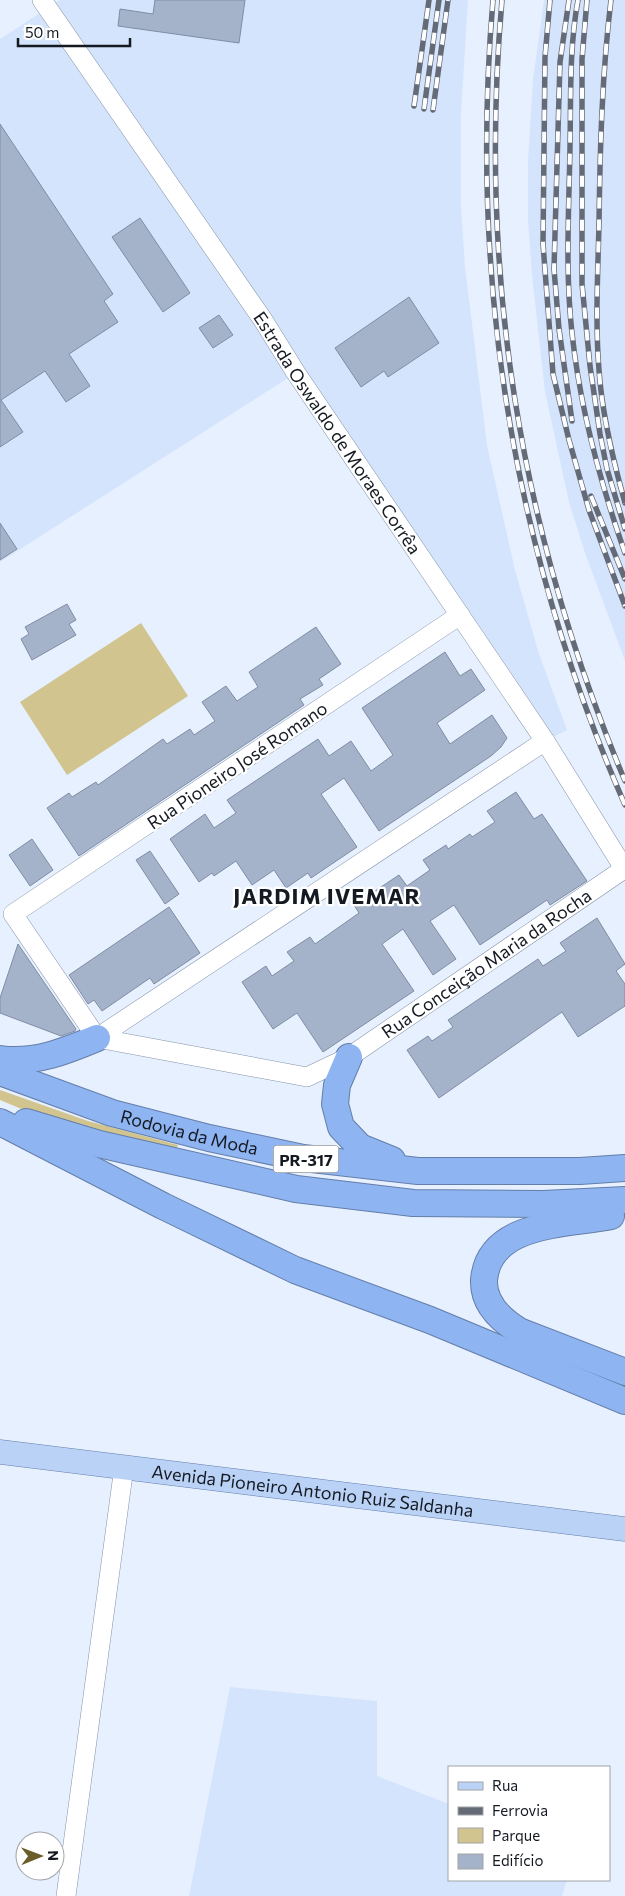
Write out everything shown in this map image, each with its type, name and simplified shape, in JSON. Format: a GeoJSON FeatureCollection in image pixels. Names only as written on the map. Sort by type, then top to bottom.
{"type":"FeatureCollection","features":[{"type":"Feature","properties":{"kind":"highway"},"geometry":{"type":"LineString","coordinates":[[0,1059],[15,1061],[58,1054],[97,1038]]}},
{"type":"Feature","properties":{"kind":"highway"},"geometry":{"type":"LineString","coordinates":[[349,1057],[337,1085],[335,1104],[341,1127],[360,1147],[418,1171]]}},
{"type":"Feature","properties":{"kind":"highway","name":"Rodovia da Moda"},"geometry":{"type":"LineString","coordinates":[[0,1072],[112,1113],[209,1138],[303,1158],[418,1171],[580,1171],[625,1168]]}},
{"type":"Feature","properties":{"kind":"highway","name":"Rodovia da Moda"},"geometry":{"type":"LineString","coordinates":[[0,1113],[99,1144],[296,1188],[413,1203],[543,1204],[625,1200]]}},
{"type":"Feature","properties":{"kind":"highway"},"geometry":{"type":"LineString","coordinates":[[0,1122],[163,1206],[295,1270],[430,1320],[625,1400]]}},
{"type":"Feature","properties":{"kind":"highway"},"geometry":{"type":"LineString","coordinates":[[625,1214],[553,1225],[518,1234],[498,1247],[486,1268],[484,1282],[486,1295],[497,1315],[519,1332],[625,1372]]}},
{"type":"Feature","properties":{"kind":"main road","name":"Avenida Pioneiro Antonio Ruiz Saldanha"},"geometry":{"type":"LineString","coordinates":[[0,1452],[625,1529]]}},
{"type":"Feature","properties":{"kind":"street","name":"Estrada Oswaldo de Moraes Corrêa"},"geometry":{"type":"LineString","coordinates":[[42,0],[263,320],[296,373],[545,741],[625,870]]}},
{"type":"Feature","properties":{"kind":"street","name":"Rua Pioneiro José Romano"},"geometry":{"type":"LineString","coordinates":[[97,1038],[13,914],[460,615]]}},
{"type":"Feature","properties":{"kind":"street"},"geometry":{"type":"LineString","coordinates":[[97,1038],[545,741]]}},
{"type":"Feature","properties":{"kind":"street","name":"Rua Conceição Maria da Rocha"},"geometry":{"type":"LineString","coordinates":[[97,1038],[307,1077],[349,1057],[625,870]]}},
{"type":"Feature","properties":{"kind":"street"},"geometry":{"type":"LineString","coordinates":[[66,1896],[124,1468]]}},
{"type":"Feature","properties":{"kind":"shaded area"},"geometry":{"type":"Polygon","coordinates":[[[60,0],[468,0],[461,114],[461,207],[465,267],[487,445],[515,570],[539,654],[567,730],[545,741],[296,373],[0,562],[0,39],[60,0]]]}},
{"type":"Feature","properties":{"kind":"shaded area"},"geometry":{"type":"Polygon","coordinates":[[[544,0],[625,0],[625,661],[585,553],[569,502],[545,392],[528,220],[528,161],[533,80],[544,0]]]}},
{"type":"Feature","properties":{"kind":"shaded area"},"geometry":{"type":"Polygon","coordinates":[[[230,1687],[377,1701],[377,1776],[448,1804],[448,1881],[567,1881],[562,1896],[189,1896],[230,1687]]]}},
{"type":"Feature","properties":{"kind":"green space"},"geometry":{"type":"Polygon","coordinates":[[[141,623],[188,696],[67,775],[20,702],[141,623]]]}},
{"type":"Feature","properties":{"kind":"green space"},"geometry":{"type":"Polygon","coordinates":[[[0,1090],[88,1121],[178,1145],[175,1154],[24,1110],[0,1100],[0,1090]]]}},
{"type":"Feature","properties":{"kind":"building"},"geometry":{"type":"Polygon","coordinates":[[[155,0],[245,0],[239,43],[118,26],[120,9],[153,14],[155,0]]]}},
{"type":"Feature","properties":{"kind":"building"},"geometry":{"type":"Polygon","coordinates":[[[0,124],[113,294],[104,301],[118,322],[69,354],[90,386],[66,402],[45,371],[1,400],[23,432],[0,447],[0,124]]]}},
{"type":"Feature","properties":{"kind":"building"},"geometry":{"type":"Polygon","coordinates":[[[140,218],[190,293],[163,312],[112,237],[140,218]]]}},
{"type":"Feature","properties":{"kind":"building"},"geometry":{"type":"Polygon","coordinates":[[[409,297],[439,343],[388,377],[384,371],[361,387],[335,348],[409,297]]]}},
{"type":"Feature","properties":{"kind":"building"},"geometry":{"type":"Polygon","coordinates":[[[219,315],[233,335],[213,348],[199,328],[219,315]]]}},
{"type":"Feature","properties":{"kind":"building"},"geometry":{"type":"Polygon","coordinates":[[[0,523],[17,549],[0,560],[0,523]]]}},
{"type":"Feature","properties":{"kind":"building"},"geometry":{"type":"Polygon","coordinates":[[[67,604],[76,620],[69,624],[76,635],[32,660],[21,639],[29,634],[25,627],[67,604]]]}},
{"type":"Feature","properties":{"kind":"building"},"geometry":{"type":"Polygon","coordinates":[[[316,627],[341,664],[319,679],[323,685],[300,699],[304,705],[79,856],[47,808],[69,793],[72,797],[96,782],[98,785],[163,739],[167,744],[190,729],[194,735],[215,721],[202,702],[226,686],[237,701],[258,687],[249,672],[316,627]]]}},
{"type":"Feature","properties":{"kind":"building"},"geometry":{"type":"Polygon","coordinates":[[[445,652],[460,676],[471,669],[485,690],[437,723],[450,744],[492,715],[507,738],[501,747],[491,756],[379,831],[344,778],[321,794],[357,847],[311,878],[308,873],[286,888],[274,870],[252,885],[236,861],[214,876],[212,873],[199,882],[170,839],[205,814],[214,828],[236,813],[227,800],[318,739],[329,756],[351,741],[371,771],[393,755],[362,708],[445,652]]]}},
{"type":"Feature","properties":{"kind":"building"},"geometry":{"type":"Polygon","coordinates":[[[516,792],[534,819],[542,814],[587,881],[550,905],[547,900],[480,945],[454,905],[430,921],[456,959],[433,975],[403,929],[382,944],[414,991],[323,1052],[297,1013],[273,1029],[242,982],[266,966],[272,976],[294,961],[287,952],[310,937],[315,944],[359,913],[354,905],[399,875],[407,886],[430,870],[423,860],[446,845],[448,849],[470,834],[472,837],[495,822],[487,811],[516,792]]]}},
{"type":"Feature","properties":{"kind":"building"},"geometry":{"type":"Polygon","coordinates":[[[32,839],[53,870],[30,886],[9,855],[32,839]]]}},
{"type":"Feature","properties":{"kind":"building"},"geometry":{"type":"Polygon","coordinates":[[[150,851],[179,894],[165,904],[136,860],[150,851]]]}},
{"type":"Feature","properties":{"kind":"building"},"geometry":{"type":"Polygon","coordinates":[[[169,907],[200,953],[154,984],[150,978],[102,1011],[94,1000],[88,1004],[69,975],[169,907]]]}},
{"type":"Feature","properties":{"kind":"building"},"geometry":{"type":"Polygon","coordinates":[[[597,918],[625,964],[616,971],[625,984],[625,1006],[578,1037],[562,1012],[439,1098],[407,1050],[428,1036],[432,1041],[453,1027],[448,1020],[538,959],[543,966],[566,951],[560,943],[597,918]]]}},
{"type":"Feature","properties":{"kind":"building"},"geometry":{"type":"Polygon","coordinates":[[[18,944],[76,1029],[75,1031],[61,1036],[0,1013],[0,998],[18,944]]]}},
{"type":"Feature","properties":{"kind":"railway"},"geometry":{"type":"LineString","coordinates":[[414,106],[429,0]]}},
{"type":"Feature","properties":{"kind":"railway"},"geometry":{"type":"LineString","coordinates":[[424,109],[439,0]]}},
{"type":"Feature","properties":{"kind":"railway"},"geometry":{"type":"LineString","coordinates":[[433,110],[448,0]]}},
{"type":"Feature","properties":{"kind":"railway"},"geometry":{"type":"LineString","coordinates":[[493,0],[487,104],[488,208],[494,310],[508,411],[527,511],[553,610],[586,708],[625,805]]}},
{"type":"Feature","properties":{"kind":"railway"},"geometry":{"type":"LineString","coordinates":[[502,0],[496,102],[496,202],[502,301],[515,398],[533,495],[558,591],[588,686],[625,781]]}},
{"type":"Feature","properties":{"kind":"railway"},"geometry":{"type":"LineString","coordinates":[[550,0],[545,57],[543,244],[553,374],[589,510],[625,606]]}},
{"type":"Feature","properties":{"kind":"railway"},"geometry":{"type":"LineString","coordinates":[[569,0],[560,62],[554,269],[559,329],[572,421]]}},
{"type":"Feature","properties":{"kind":"railway"},"geometry":{"type":"LineString","coordinates":[[578,0],[571,74],[568,240],[570,310],[580,389],[592,444],[607,499],[625,553]]}},
{"type":"Feature","properties":{"kind":"railway"},"geometry":{"type":"LineString","coordinates":[[587,0],[582,59],[582,284],[590,366],[600,434],[607,469],[625,529]]}},
{"type":"Feature","properties":{"kind":"railway"},"geometry":{"type":"LineString","coordinates":[[611,0],[602,111],[597,333],[600,387],[605,421],[625,503]]}},
{"type":"Feature","properties":{"kind":"railway"},"geometry":{"type":"LineString","coordinates":[[591,496],[625,579]]}},
{"type":"Feature","properties":{"kind":"district","name":"JARDIM IVEMAR"},"geometry":{"type":"Point","coordinates":[327,895]}}]}
